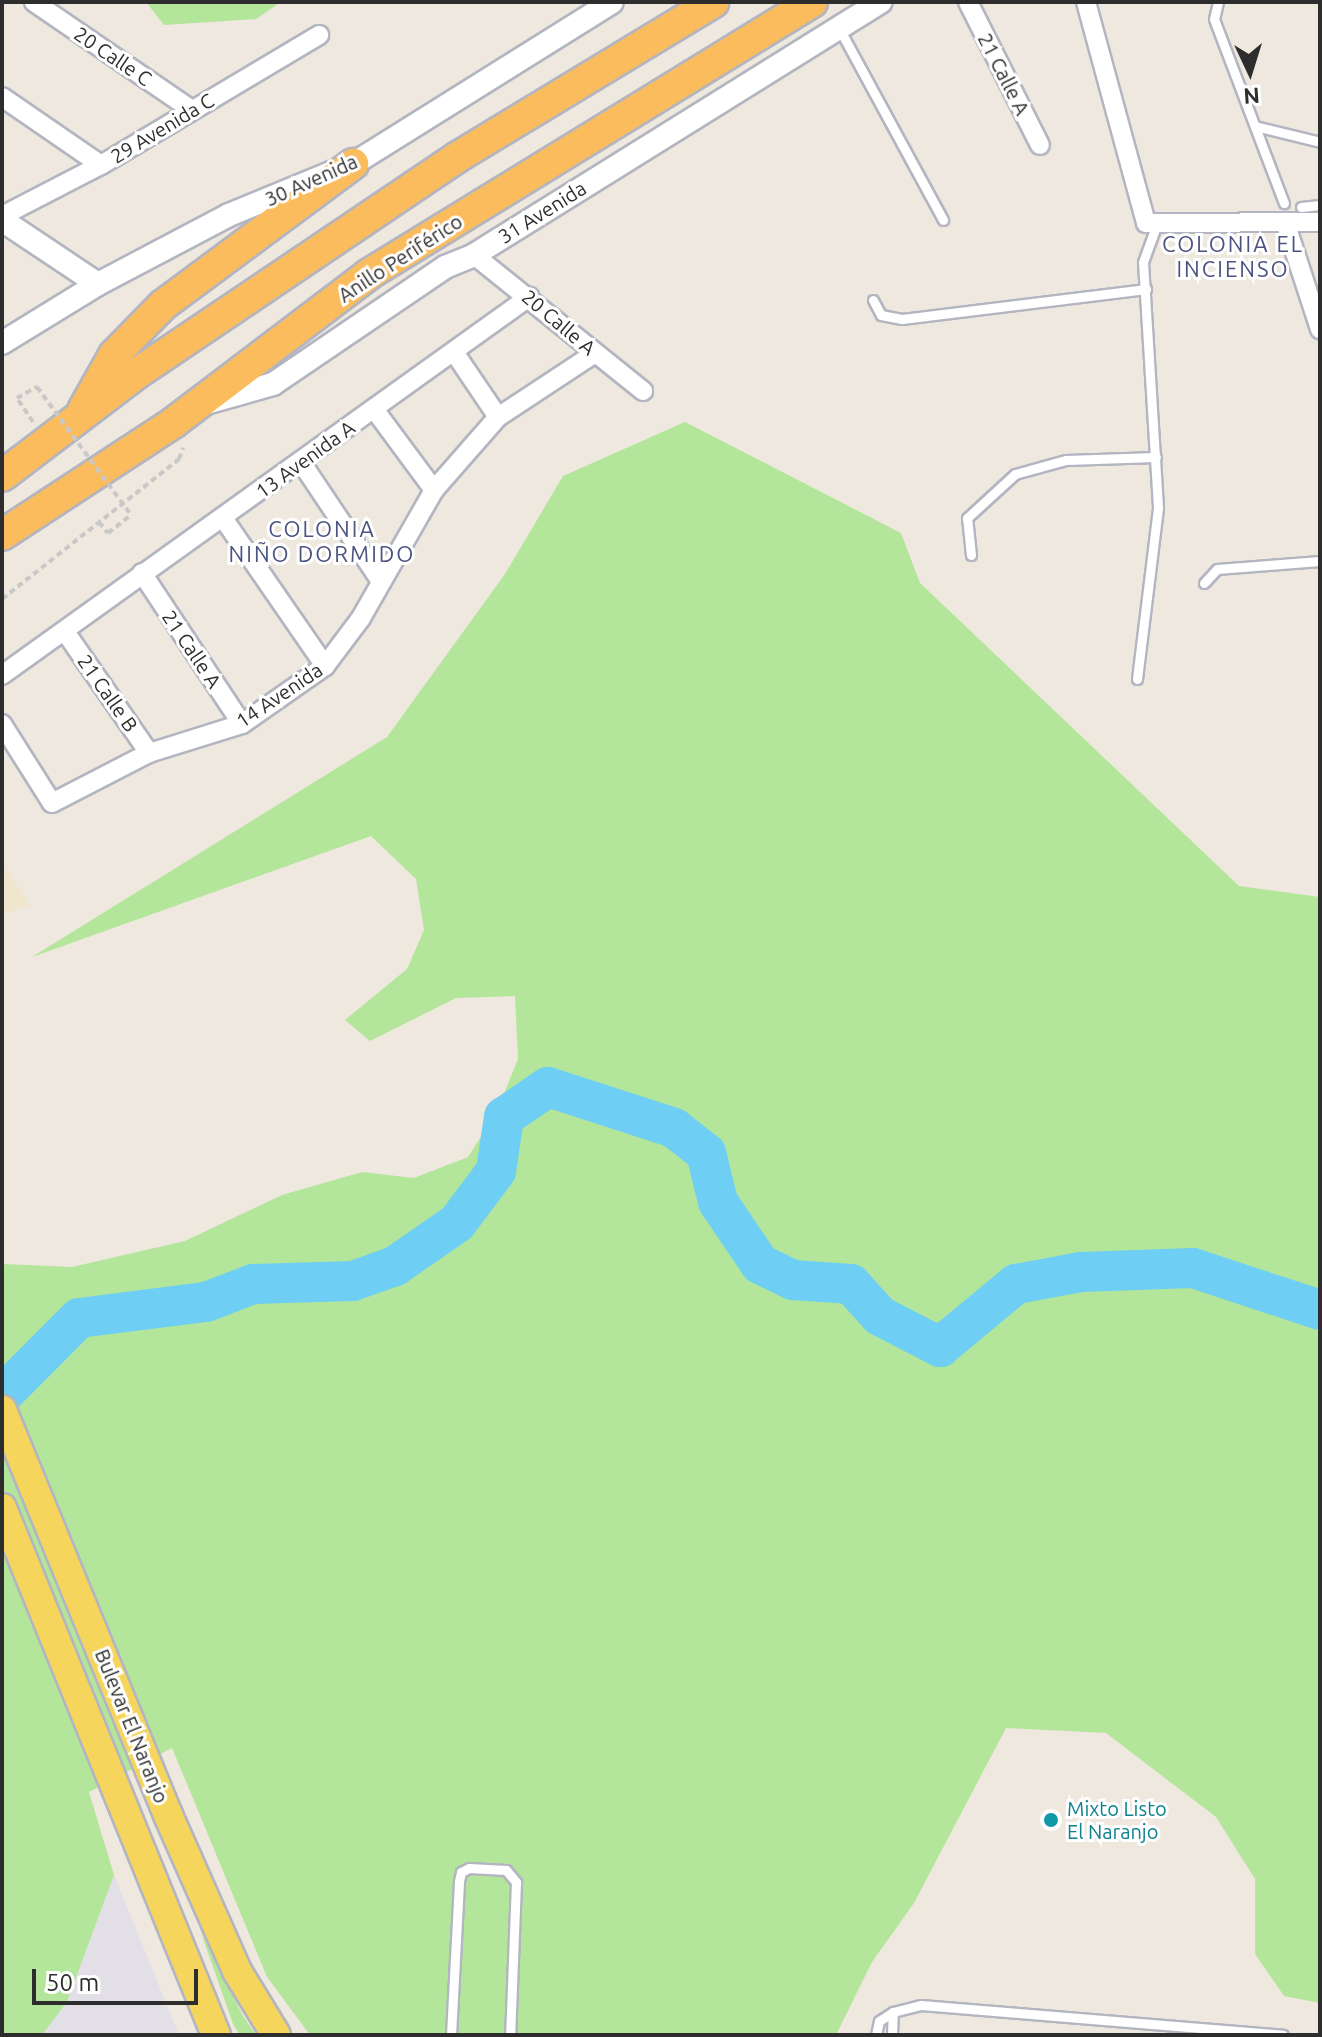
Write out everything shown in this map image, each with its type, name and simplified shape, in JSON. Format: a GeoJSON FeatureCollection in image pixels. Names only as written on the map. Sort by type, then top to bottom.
{"type":"FeatureCollection","features":[{"type":"Feature","properties":{"kind":"highway"},"geometry":{"type":"LineString","coordinates":[[2,476],[73,426],[136,374],[456,158],[714,2]]}},
{"type":"Feature","properties":{"kind":"highway","name":"Anillo Periférico"},"geometry":{"type":"LineString","coordinates":[[2,535],[197,405],[369,274],[812,2]]}},
{"type":"Feature","properties":{"kind":"highway"},"geometry":{"type":"LineString","coordinates":[[73,426],[114,355],[163,305],[353,164]]}},
{"type":"Feature","properties":{"kind":"highway"},"geometry":{"type":"LineString","coordinates":[[2,558],[95,474]]}},
{"type":"Feature","properties":{"kind":"main road","name":"Bulevar El Naranjo"},"geometry":{"type":"LineString","coordinates":[[2,1410],[168,1815],[237,1971],[276,2035]]}},
{"type":"Feature","properties":{"kind":"main road","name":"Bulevar El Naranjo"},"geometry":{"type":"LineString","coordinates":[[2,1508],[216,2035]]}},
{"type":"Feature","properties":{"kind":"street","name":"20 Calle C"},"geometry":{"type":"LineString","coordinates":[[34,2],[192,110]]}},
{"type":"Feature","properties":{"kind":"street","name":"31 Avenida"},"geometry":{"type":"LineString","coordinates":[[197,405],[273,384],[445,267],[474,255],[881,2]]}},
{"type":"Feature","properties":{"kind":"street","name":"21 Calle A"},"geometry":{"type":"LineString","coordinates":[[968,2],[1040,145]]}},
{"type":"Feature","properties":{"kind":"street"},"geometry":{"type":"LineString","coordinates":[[1086,2],[1143,215],[1156,226],[1320,222]]}},
{"type":"Feature","properties":{"kind":"street","name":"30 Avenida"},"geometry":{"type":"LineString","coordinates":[[2,343],[98,284],[229,215],[353,164],[606,3]]}},
{"type":"Feature","properties":{"kind":"street","name":"29 Avenida C"},"geometry":{"type":"LineString","coordinates":[[2,218],[101,165],[319,35]]}},
{"type":"Feature","properties":{"kind":"street"},"geometry":{"type":"LineString","coordinates":[[2,97],[101,165]]}},
{"type":"Feature","properties":{"kind":"street"},"geometry":{"type":"LineString","coordinates":[[2,218],[98,284]]}},
{"type":"Feature","properties":{"kind":"street"},"geometry":{"type":"LineString","coordinates":[[1285,222],[1320,329]]}},
{"type":"Feature","properties":{"kind":"street","name":"20 Calle A"},"geometry":{"type":"LineString","coordinates":[[474,255],[643,391]]}},
{"type":"Feature","properties":{"kind":"street","name":"13 Avenida A"},"geometry":{"type":"LineString","coordinates":[[2,675],[66,633],[142,573],[529,297]]}},
{"type":"Feature","properties":{"kind":"street"},"geometry":{"type":"LineString","coordinates":[[454,352],[498,417]]}},
{"type":"Feature","properties":{"kind":"street","name":"14 Avenida"},"geometry":{"type":"LineString","coordinates":[[2,727],[45,797],[52,803],[149,753],[242,724],[325,666],[361,618],[434,490],[498,417],[595,353]]}},
{"type":"Feature","properties":{"kind":"street"},"geometry":{"type":"LineString","coordinates":[[374,409],[434,490]]}},
{"type":"Feature","properties":{"kind":"street"},"geometry":{"type":"LineString","coordinates":[[301,462],[380,580]]}},
{"type":"Feature","properties":{"kind":"street"},"geometry":{"type":"LineString","coordinates":[[223,518],[325,666]]}},
{"type":"Feature","properties":{"kind":"street","name":"21 Calle A"},"geometry":{"type":"LineString","coordinates":[[142,573],[242,724]]}},
{"type":"Feature","properties":{"kind":"street","name":"21 Calle B"},"geometry":{"type":"LineString","coordinates":[[66,633],[149,753]]}},
{"type":"Feature","properties":{"kind":"lane"},"geometry":{"type":"LineString","coordinates":[[1218,2],[1214,19],[1284,203]]}},
{"type":"Feature","properties":{"kind":"lane"},"geometry":{"type":"LineString","coordinates":[[838,28],[943,220]]}},
{"type":"Feature","properties":{"kind":"lane"},"geometry":{"type":"LineString","coordinates":[[1255,126],[1320,142]]}},
{"type":"Feature","properties":{"kind":"lane"},"geometry":{"type":"LineString","coordinates":[[1301,207],[1320,205]]}},
{"type":"Feature","properties":{"kind":"lane"},"geometry":{"type":"LineString","coordinates":[[1137,679],[1158,507],[1143,250],[1156,226]]}},
{"type":"Feature","properties":{"kind":"lane"},"geometry":{"type":"LineString","coordinates":[[873,300],[881,315],[902,319],[1146,289]]}},
{"type":"Feature","properties":{"kind":"lane"},"geometry":{"type":"LineString","coordinates":[[971,555],[967,518],[1015,474],[1066,460],[1156,457]]}},
{"type":"Feature","properties":{"kind":"lane"},"geometry":{"type":"LineString","coordinates":[[1204,583],[1217,569],[1320,561]]}},
{"type":"Feature","properties":{"kind":"lane"},"geometry":{"type":"LineString","coordinates":[[451,2035],[459,1881],[461,1872],[469,1868],[506,1870],[516,1882],[510,2035]]}},
{"type":"Feature","properties":{"kind":"lane"},"geometry":{"type":"LineString","coordinates":[[876,2035],[879,2021],[893,2012],[921,2005],[1283,2035]]}},
{"type":"Feature","properties":{"kind":"lane"},"geometry":{"type":"LineString","coordinates":[[892,2035],[893,2012]]}},
{"type":"Feature","properties":{"kind":"path"},"geometry":{"type":"LineString","coordinates":[[17,398],[37,387],[131,515],[108,533],[99,522]]}},
{"type":"Feature","properties":{"kind":"path"},"geometry":{"type":"LineString","coordinates":[[2,599],[179,459],[184,445]]}},
{"type":"Feature","properties":{"kind":"shaded area"},"geometry":{"type":"Polygon","coordinates":[[[2,862],[30,905],[2,915],[2,862]]]}},
{"type":"Feature","properties":{"kind":"shaded area"},"geometry":{"type":"Polygon","coordinates":[[[114,1875],[179,2035],[42,2035],[67,2002],[114,1875]]]}},
{"type":"Feature","properties":{"kind":"green space"},"geometry":{"type":"Polygon","coordinates":[[[146,2],[281,2],[256,19],[164,25],[146,2]]]}},
{"type":"Feature","properties":{"kind":"green space"},"geometry":{"type":"Polygon","coordinates":[[[685,422],[901,533],[920,583],[1239,886],[1320,897],[1320,2003],[1284,1996],[1255,1954],[1255,1879],[1216,1817],[1106,1733],[1006,1728],[914,1903],[872,1962],[836,2035],[310,2035],[267,1977],[172,1748],[89,1792],[114,1875],[67,2002],[42,2035],[2,2035],[2,1264],[72,1267],[185,1241],[282,1195],[362,1172],[414,1178],[468,1157],[496,1113],[518,1059],[515,996],[456,998],[370,1041],[345,1020],[407,969],[424,930],[416,879],[371,836],[32,957],[387,737],[505,574],[563,476],[685,422]]]}},
{"type":"Feature","properties":{"kind":"green space"},"geometry":{"type":"Polygon","coordinates":[[[200,1930],[243,2016],[256,2035],[240,2035],[233,2024],[200,1930]]]}},
{"type":"Feature","properties":{"kind":"waterway"},"geometry":{"type":"LineString","coordinates":[[2,1395],[79,1318],[206,1302],[253,1284],[353,1281],[395,1266],[457,1223],[496,1171],[504,1117],[548,1087],[674,1128],[706,1153],[718,1202],[760,1264],[793,1280],[851,1284],[880,1316],[940,1347],[1016,1284],[1081,1272],[1193,1268],[1320,1310]]}},
{"type":"Feature","properties":{"kind":"place","name":"Mixto Listo El Naranjo"},"geometry":{"type":"Point","coordinates":[1051,1820]}},
{"type":"Feature","properties":{"kind":"district","name":"COLONIA EL INCIENSO"},"geometry":{"type":"Point","coordinates":[1233,256]}},
{"type":"Feature","properties":{"kind":"district","name":"COLONIA NIÑO DORMIDO"},"geometry":{"type":"Point","coordinates":[322,540]}}]}
